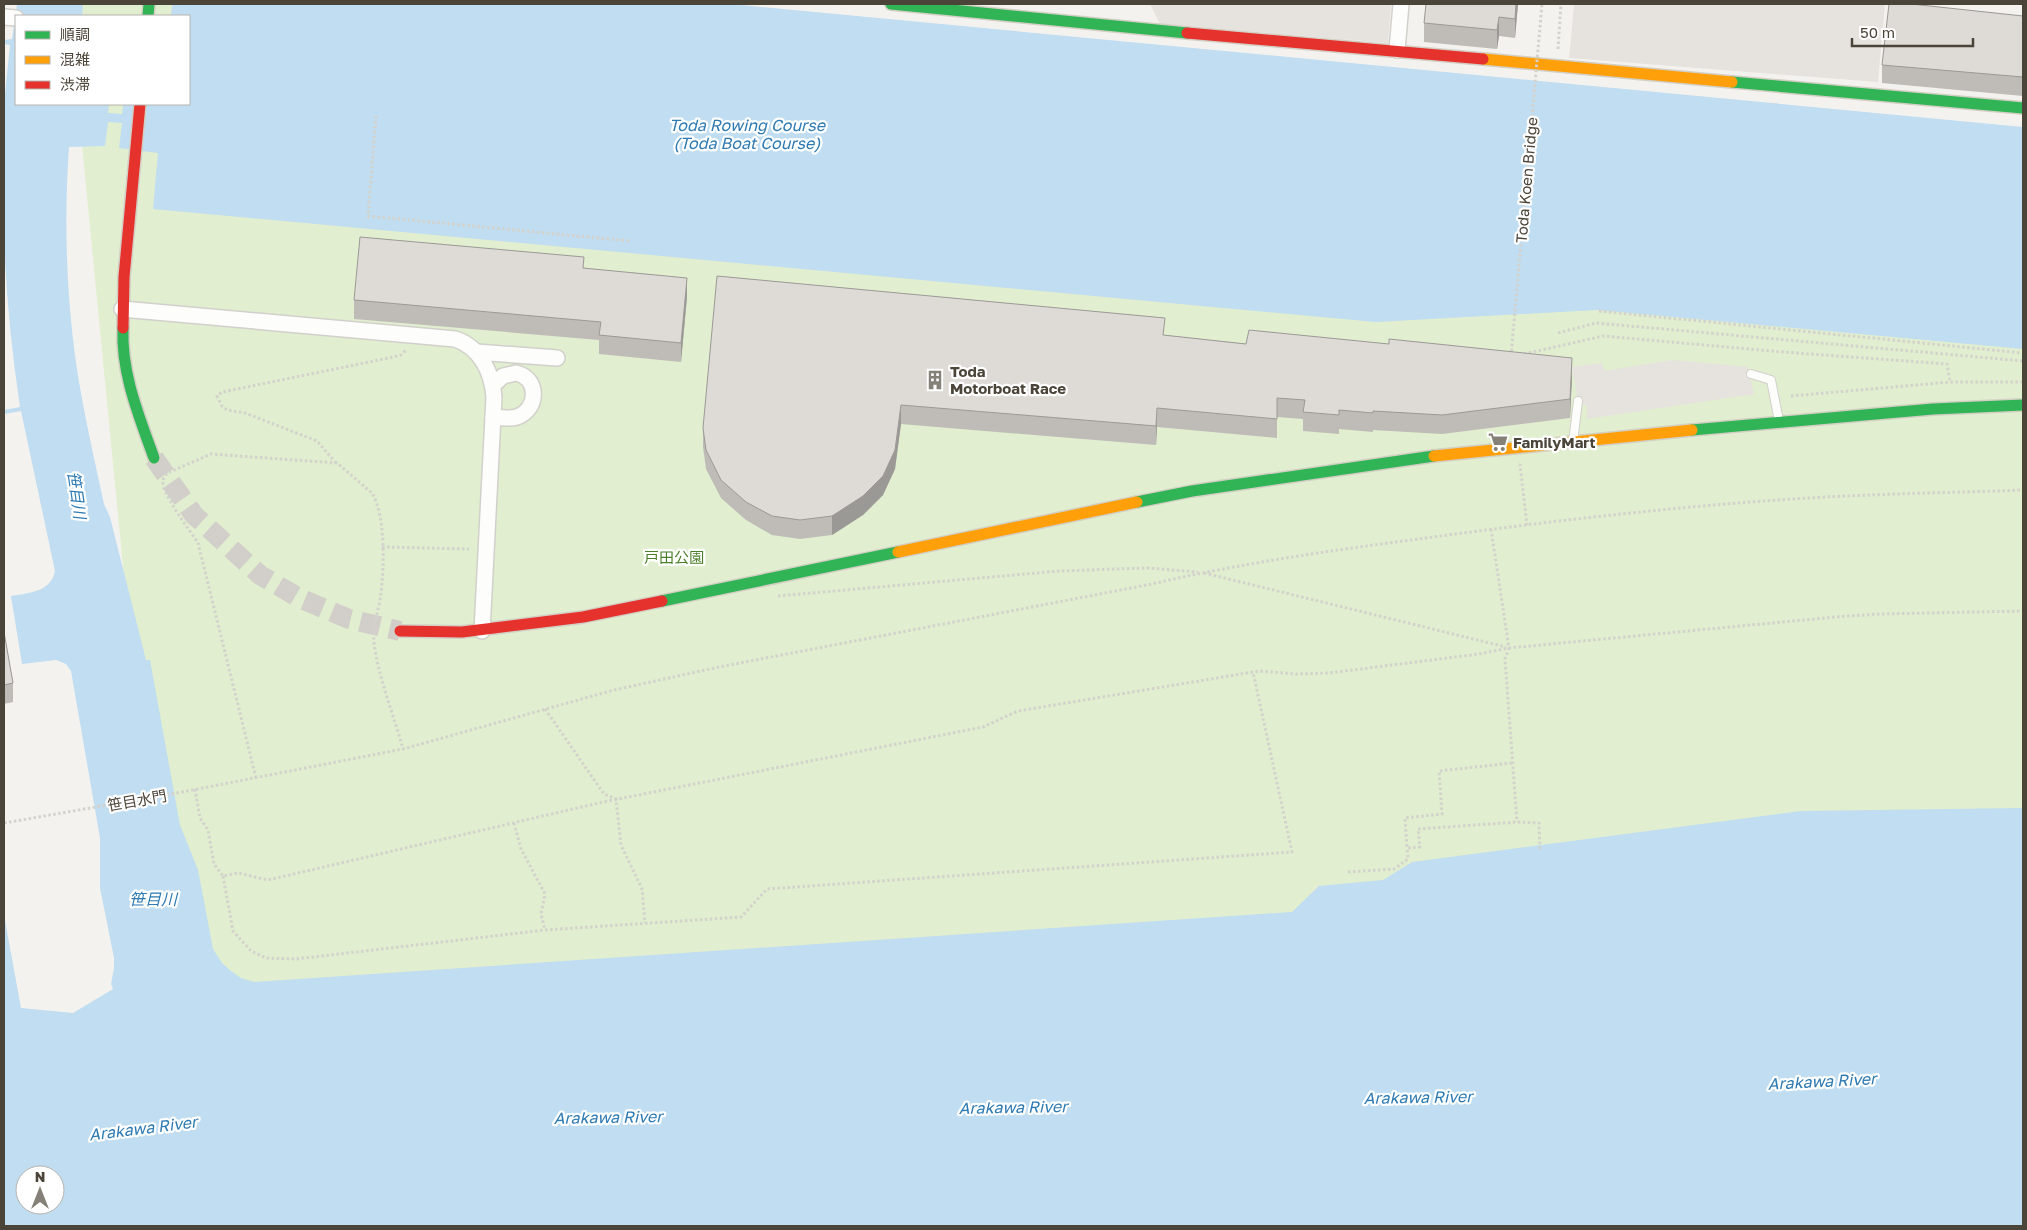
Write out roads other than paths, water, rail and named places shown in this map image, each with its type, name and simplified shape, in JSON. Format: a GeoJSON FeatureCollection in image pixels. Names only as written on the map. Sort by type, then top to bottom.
{"type":"FeatureCollection","features":[{"type":"Feature","properties":{"kind":"street"},"geometry":{"type":"LineString","coordinates":[[891,4],[2023,108]]}},
{"type":"Feature","properties":{"kind":"street"},"geometry":{"type":"LineString","coordinates":[[1396,50],[1400,4]]}},
{"type":"Feature","properties":{"kind":"street"},"geometry":{"type":"LineString","coordinates":[[140,105],[122,309],[122,347],[129,386],[154,458]]}},
{"type":"Feature","properties":{"kind":"street"},"geometry":{"type":"LineString","coordinates":[[122,309],[455,339],[463,341],[476,352],[486,368],[493,386],[482,630]]}},
{"type":"Feature","properties":{"kind":"street"},"geometry":{"type":"LineString","coordinates":[[476,352],[557,358]]}},
{"type":"Feature","properties":{"kind":"street"},"geometry":{"type":"LineString","coordinates":[[493,386],[503,376],[516,373],[527,378],[534,390],[533,400],[526,412],[512,418],[493,417]]}},
{"type":"Feature","properties":{"kind":"street"},"geometry":{"type":"LineString","coordinates":[[400,631],[441,633],[482,630],[583,617],[1192,491],[1437,456],[1779,421],[1933,409],[2023,406]]}},
{"type":"Feature","properties":{"kind":"lane"},"geometry":{"type":"LineString","coordinates":[[1751,374],[1771,380],[1779,421]]}},
{"type":"Feature","properties":{"kind":"lane"},"geometry":{"type":"LineString","coordinates":[[1573,442],[1578,401]]}},
{"type":"Feature","properties":{"kind":"water"},"geometry":{"type":"Polygon","coordinates":[[[17,4],[83,4],[82,15],[15,15],[17,4]]]}},
{"type":"Feature","properties":{"kind":"water"},"geometry":{"type":"Polygon","coordinates":[[[172,4],[731,4],[2023,127],[2023,349],[1597,310],[1376,322],[153,209],[158,153],[119,148],[122,123],[108,122],[105,146],[69,147],[66,228],[70,309],[76,363],[104,504],[110,517],[146,660],[150,660],[180,825],[198,870],[213,949],[222,963],[241,978],[254,982],[1292,912],[1319,886],[1383,880],[1412,862],[1801,811],[2023,808],[2023,1226],[4,1226],[4,915],[21,1008],[73,1013],[113,989],[111,984],[114,958],[100,888],[100,838],[71,671],[66,664],[56,660],[22,664],[11,596],[32,592],[44,587],[53,578],[55,571],[21,411],[4,414],[4,410],[20,407],[7,296],[3,221],[4,110],[10,45],[4,44],[4,40],[12,39],[15,18],[15,105],[109,105],[108,113],[122,114],[123,105],[190,105],[190,15],[171,15],[172,4]]]}},
{"type":"Feature","properties":{"kind":"tunnel"},"geometry":{"type":"LineString","coordinates":[[154,458],[194,515],[260,575],[299,598],[349,619],[400,631]]}},
{"type":"Feature","properties":{"kind":"place","name":"Toda Motorboat Race"},"geometry":{"type":"Point","coordinates":[935,380]}},
{"type":"Feature","properties":{"kind":"place","name":"FamilyMart"},"geometry":{"type":"Point","coordinates":[1498,442]}},
{"type":"Feature","properties":{"kind":"water label","name":"Toda Rowing Course (Toda Boat Course)"},"geometry":{"type":"Point","coordinates":[747,134]}},
{"type":"Feature","properties":{"kind":"water label","name":"笹目川"},"geometry":{"type":"Point","coordinates":[77,495]}},
{"type":"Feature","properties":{"kind":"water label","name":"笹目川"},"geometry":{"type":"Point","coordinates":[153,899]}},
{"type":"Feature","properties":{"kind":"water label","name":"Arakawa River"},"geometry":{"type":"Point","coordinates":[1822,1081]}},
{"type":"Feature","properties":{"kind":"water label","name":"Arakawa River"},"geometry":{"type":"Point","coordinates":[1418,1097]}},
{"type":"Feature","properties":{"kind":"water label","name":"Arakawa River"},"geometry":{"type":"Point","coordinates":[1013,1107]}},
{"type":"Feature","properties":{"kind":"water label","name":"Arakawa River"},"geometry":{"type":"Point","coordinates":[608,1117]}},
{"type":"Feature","properties":{"kind":"water label","name":"Arakawa River"},"geometry":{"type":"Point","coordinates":[143,1128]}},
{"type":"Feature","properties":{"kind":"park label","name":"戸田公園"},"geometry":{"type":"Point","coordinates":[674,557]}}]}
